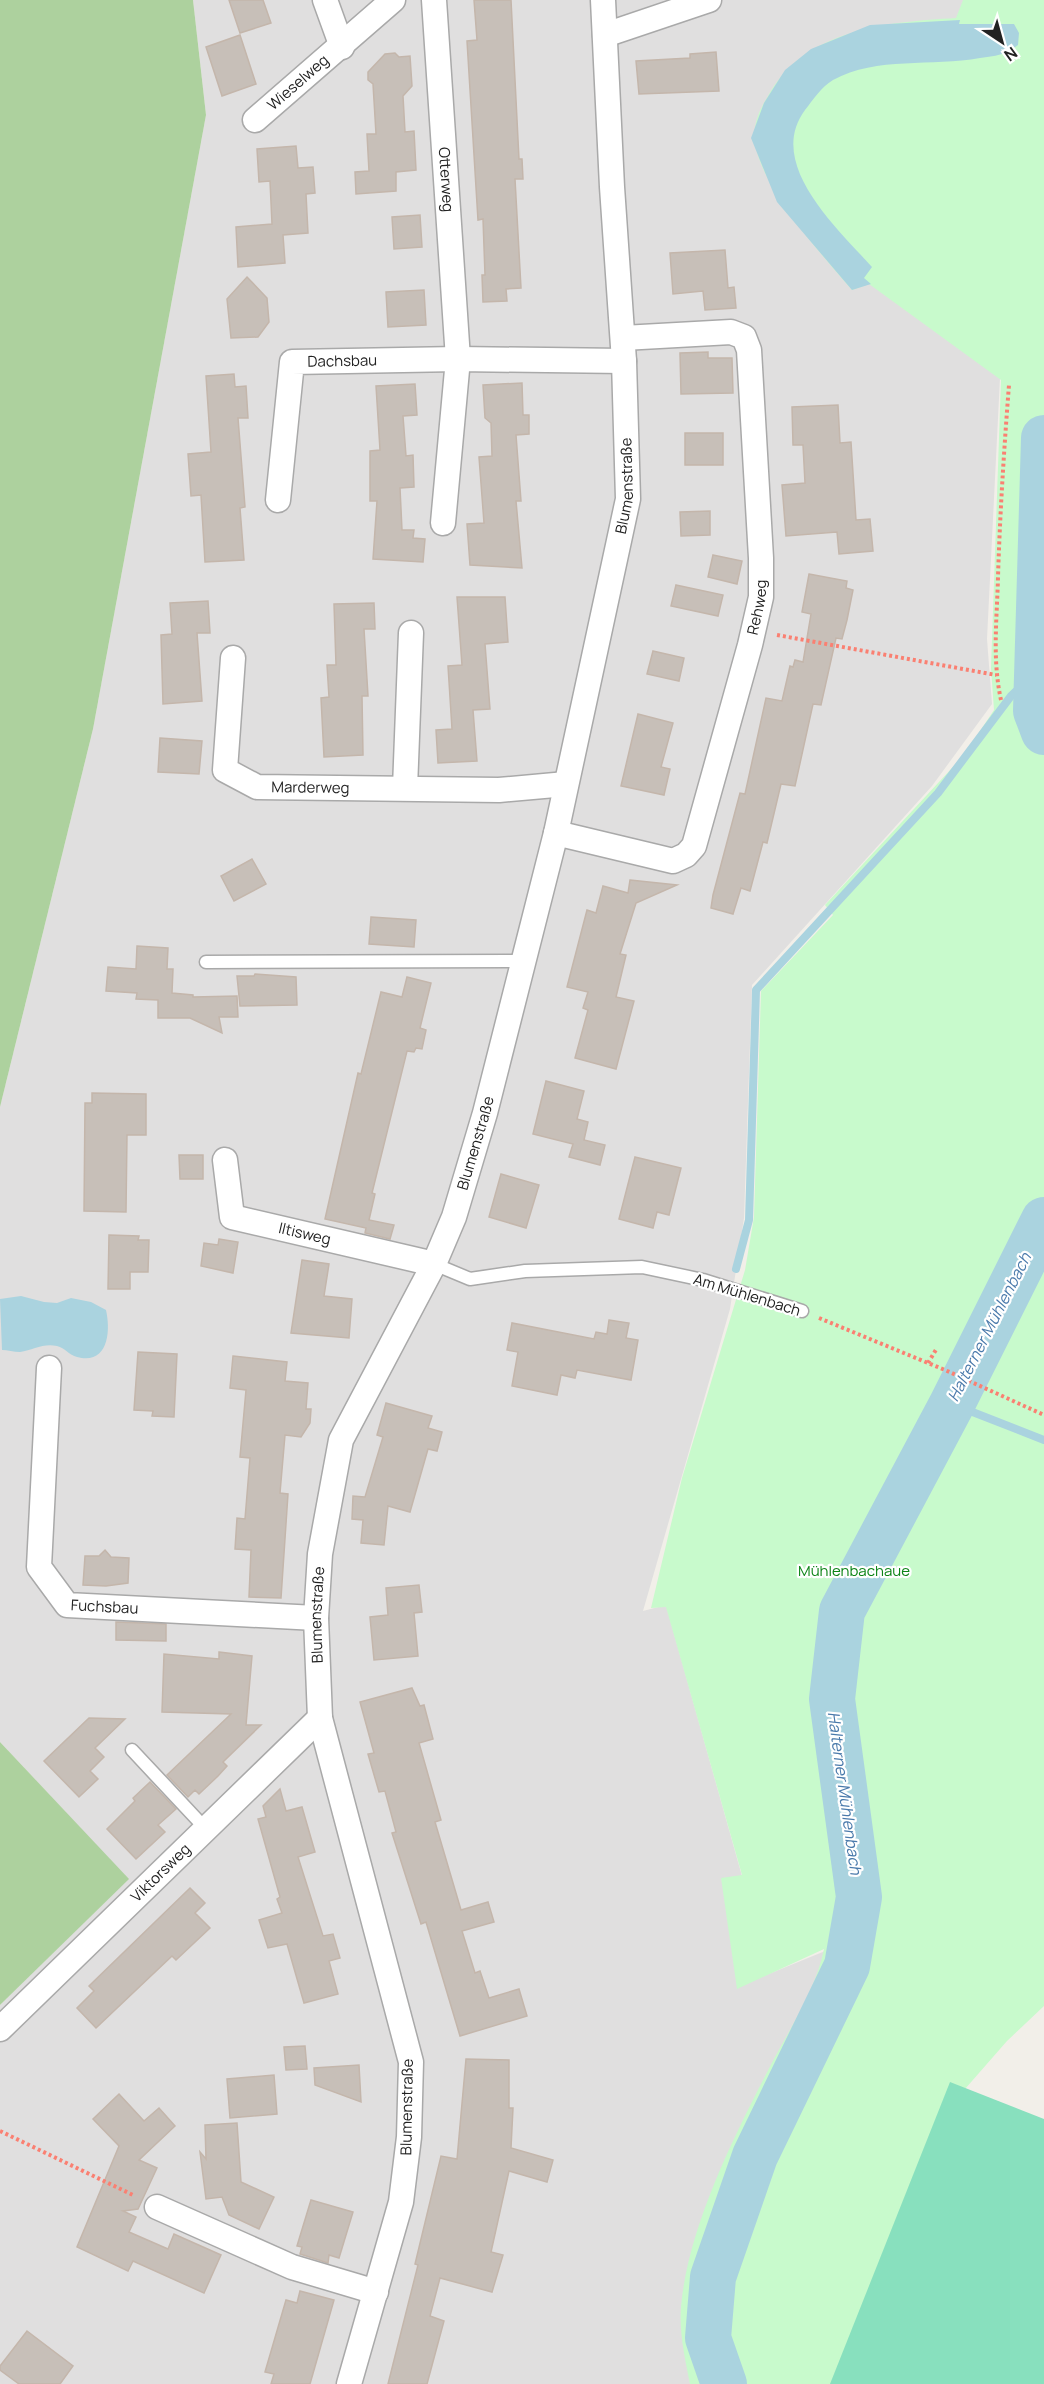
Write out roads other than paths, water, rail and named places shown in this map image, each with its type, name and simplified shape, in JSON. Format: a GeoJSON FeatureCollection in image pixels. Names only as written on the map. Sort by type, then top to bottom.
{"type":"FeatureCollection","features":[{"type":"Feature","properties":{"kind":"street","name":"Wieselweg"},"geometry":{"type":"LineString","coordinates":[[325,0],[342,47]]}},
{"type":"Feature","properties":{"kind":"street","name":"Wieselweg"},"geometry":{"type":"LineString","coordinates":[[255,120],[342,47],[393,0]]}},
{"type":"Feature","properties":{"kind":"street","name":"Otterweg"},"geometry":{"type":"LineString","coordinates":[[434,0],[458,358]]}},
{"type":"Feature","properties":{"kind":"street","name":"Blumenstraße"},"geometry":{"type":"LineString","coordinates":[[349,2384],[401,2202],[409,2137],[411,2062],[320,1718],[316,1618],[320,1554],[341,1440],[434,1264],[454,1217],[466,1176],[556,833],[628,499],[624,350],[612,187],[603,0]]}},
{"type":"Feature","properties":{"kind":"street"},"geometry":{"type":"LineString","coordinates":[[605,35],[709,0]]}},
{"type":"Feature","properties":{"kind":"street","name":"Rehweg"},"geometry":{"type":"LineString","coordinates":[[556,833],[673,861],[686,855],[694,846],[761,597],[761,558],[749,350],[744,337],[731,332],[624,350]]}},
{"type":"Feature","properties":{"kind":"street","name":"Dachsbau"},"geometry":{"type":"LineString","coordinates":[[278,500],[292,362],[458,358],[624,350]]}},
{"type":"Feature","properties":{"kind":"street"},"geometry":{"type":"LineString","coordinates":[[443,523],[458,358]]}},
{"type":"Feature","properties":{"kind":"street"},"geometry":{"type":"LineString","coordinates":[[405,788],[411,633]]}},
{"type":"Feature","properties":{"kind":"street","name":"Marderweg"},"geometry":{"type":"LineString","coordinates":[[233,658],[225,770],[257,787],[500,790],[566,784]]}},
{"type":"Feature","properties":{"kind":"street","name":"Iltisweg"},"geometry":{"type":"LineString","coordinates":[[225,1160],[232,1217],[434,1264]]}},
{"type":"Feature","properties":{"kind":"street","name":"Fuchsbau"},"geometry":{"type":"LineString","coordinates":[[49,1368],[39,1567],[67,1605],[316,1618]]}},
{"type":"Feature","properties":{"kind":"street","name":"Viktorsweg"},"geometry":{"type":"LineString","coordinates":[[0,2029],[320,1718]]}},
{"type":"Feature","properties":{"kind":"street"},"geometry":{"type":"LineString","coordinates":[[157,2207],[292,2267],[376,2292]]}},
{"type":"Feature","properties":{"kind":"lane"},"geometry":{"type":"LineString","coordinates":[[206,962],[524,961]]}},
{"type":"Feature","properties":{"kind":"lane","name":"Am Mühlenbach"},"geometry":{"type":"LineString","coordinates":[[434,1264],[470,1279],[525,1271],[642,1267],[703,1280],[802,1311]]}},
{"type":"Feature","properties":{"kind":"lane"},"geometry":{"type":"LineString","coordinates":[[132,1750],[206,1828]]}},
{"type":"Feature","properties":{"kind":"water"},"geometry":{"type":"Polygon","coordinates":[[[960,20],[959,24],[1014,24],[1019,33],[1018,45],[1005,53],[991,57],[886,65],[850,73],[833,80],[821,90],[805,110],[795,131],[794,152],[800,173],[811,194],[825,215],[872,267],[864,278],[871,284],[852,290],[777,202],[751,138],[764,103],[785,70],[811,49],[870,25],[960,20]]]}},
{"type":"Feature","properties":{"kind":"water"},"geometry":{"type":"Polygon","coordinates":[[[21,1296],[57,1303],[71,1298],[91,1302],[106,1310],[108,1328],[105,1345],[95,1356],[87,1358],[74,1356],[52,1345],[20,1352],[2,1350],[0,1299],[21,1296]]]}},
{"type":"Feature","properties":{"kind":"waterway","name":"Halterner Mühlenbach"},"geometry":{"type":"LineString","coordinates":[[1044,438],[1036,711],[1044,732]]}},
{"type":"Feature","properties":{"kind":"waterway"},"geometry":{"type":"LineString","coordinates":[[736,1269],[749,1220],[756,990],[938,793],[1011,696],[1037,671]]}},
{"type":"Feature","properties":{"kind":"waterway","name":"Halterner Mühlenbach"},"geometry":{"type":"LineString","coordinates":[[1037,681],[1044,680]]}},
{"type":"Feature","properties":{"kind":"waterway","name":"Halterner Mühlenbach"},"geometry":{"type":"LineString","coordinates":[[724,2384],[708,2338],[713,2277],[755,2156],[847,1966],[859,1897],[832,1699],[842,1611],[952,1404],[1044,1220]]}},
{"type":"Feature","properties":{"kind":"waterway"},"geometry":{"type":"LineString","coordinates":[[952,1404],[1044,1440]]}},
{"type":"Feature","properties":{"kind":"park label","name":"Mühlenbachaue"},"geometry":{"type":"Point","coordinates":[854,1571]}}]}
